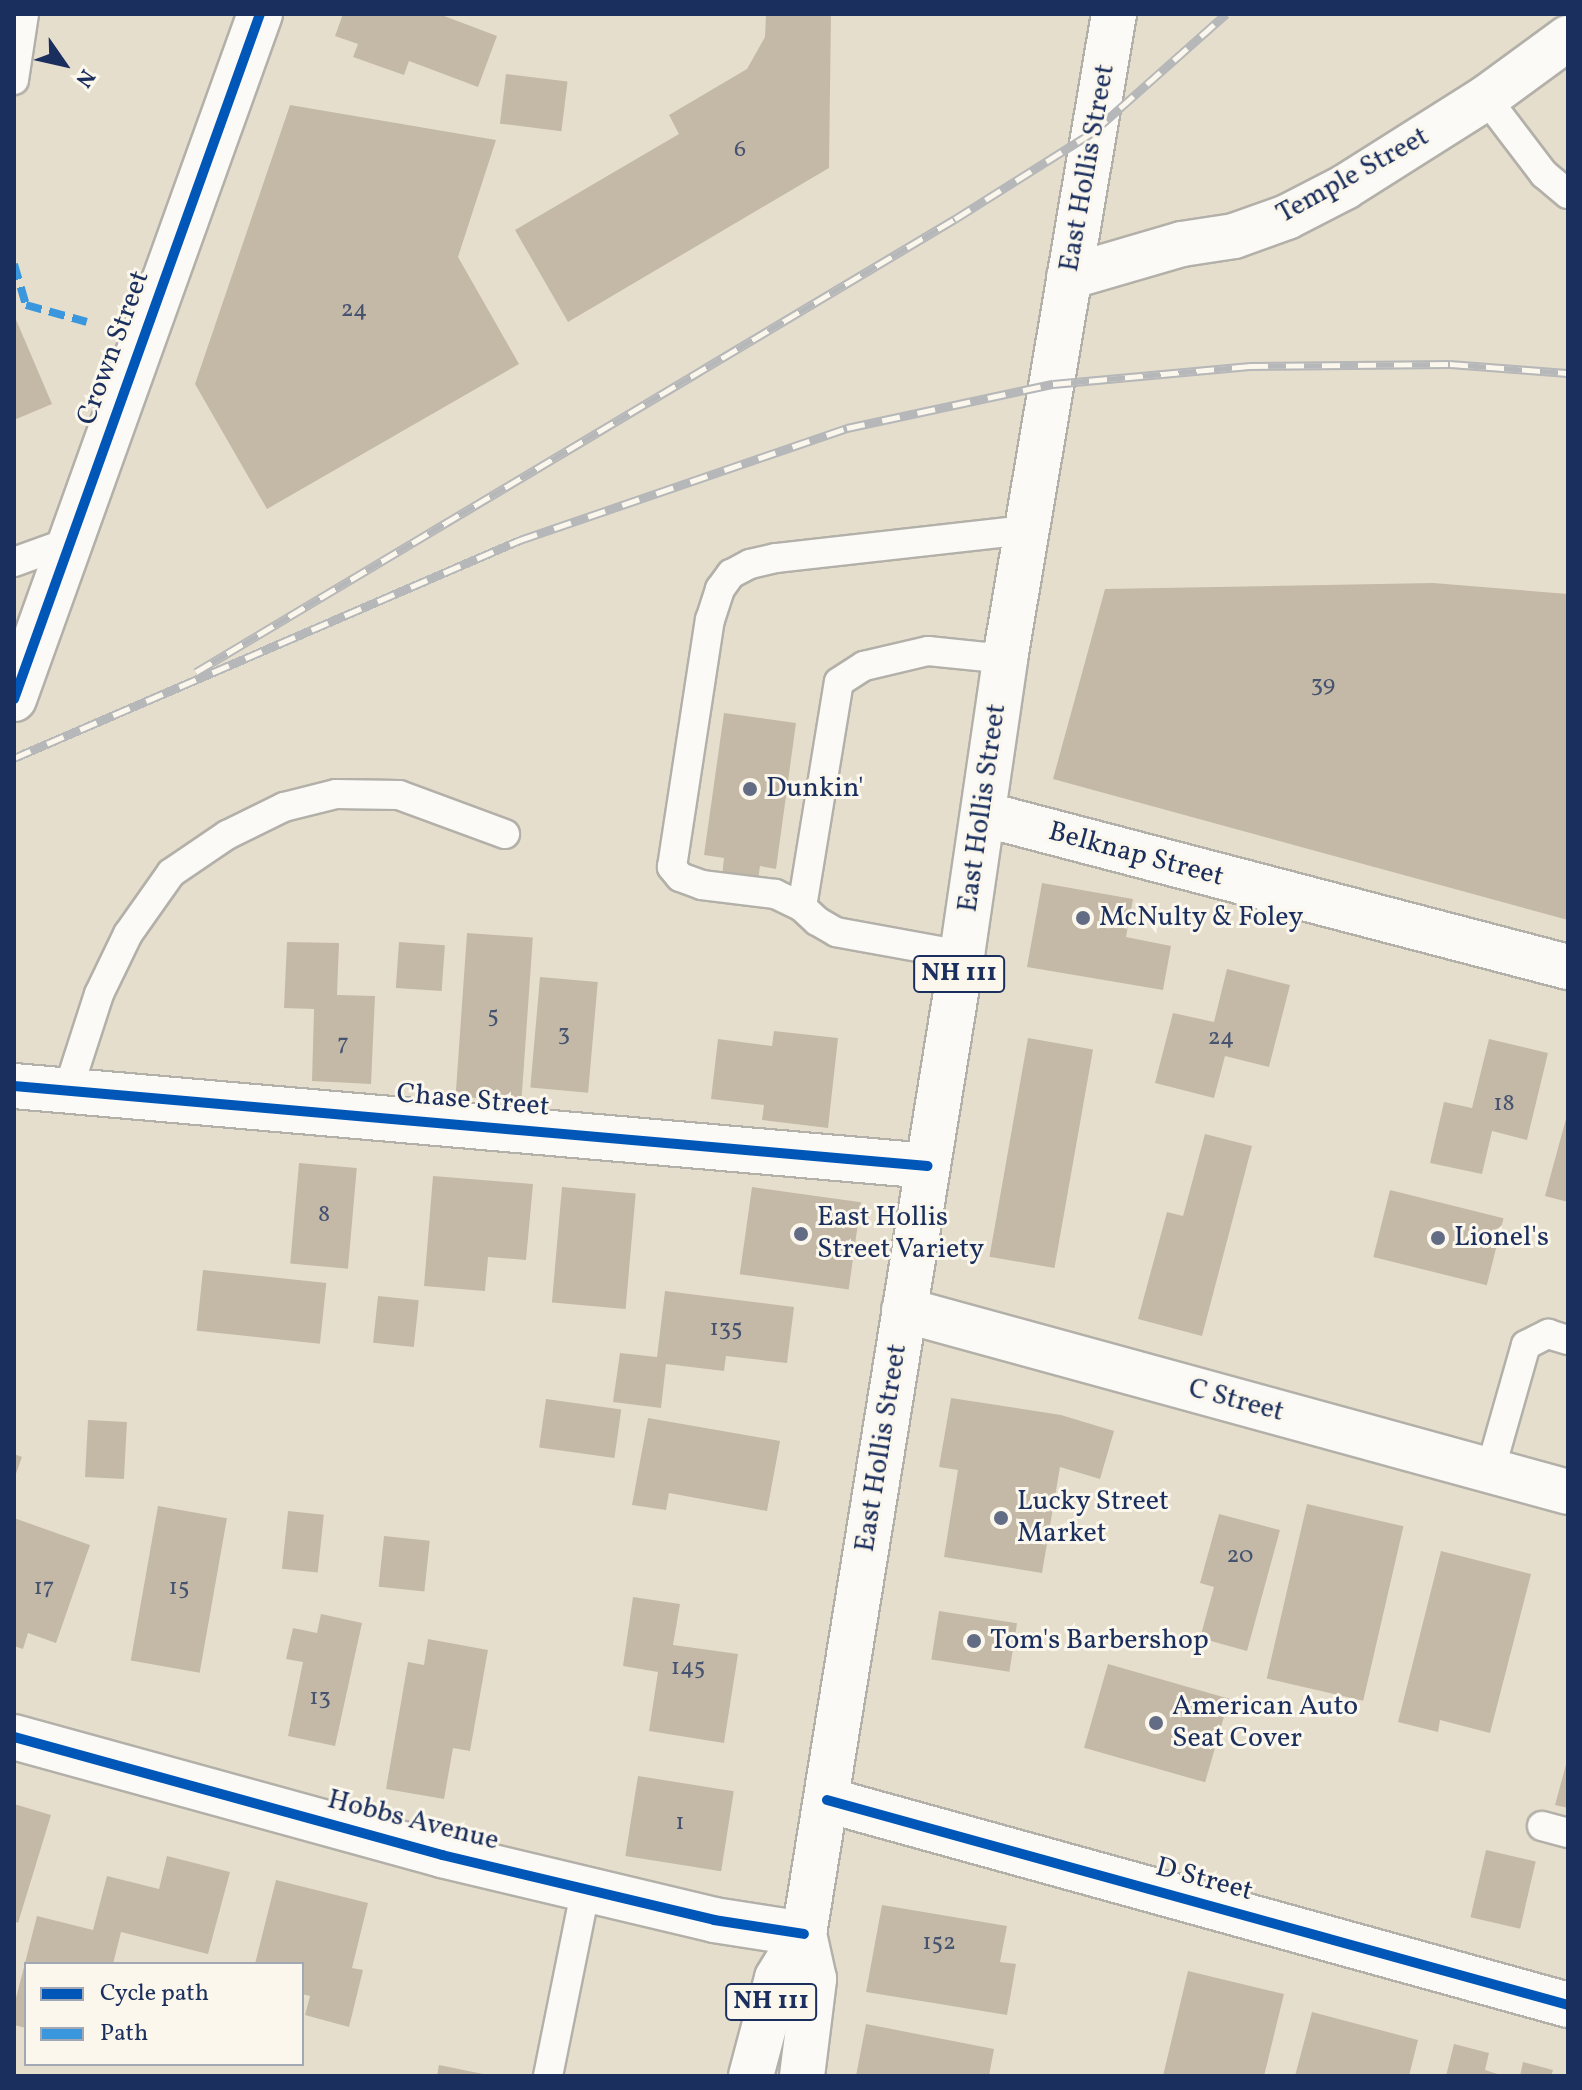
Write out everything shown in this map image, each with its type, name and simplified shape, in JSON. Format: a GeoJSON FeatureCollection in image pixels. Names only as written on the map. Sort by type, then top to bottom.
{"type":"FeatureCollection","features":[{"type":"Feature","properties":{"kind":"street","name":"Crown Street"},"geometry":{"type":"LineString","coordinates":[[14,699],[260,14]]}},
{"type":"Feature","properties":{"kind":"street","name":"East Hollis Street"},"geometry":{"type":"LineString","coordinates":[[751,2076],[777,1978],[804,1934],[962,955],[1005,659],[1114,14]]}},
{"type":"Feature","properties":{"kind":"street","name":"Temple Street"},"geometry":{"type":"LineString","coordinates":[[1069,277],[1182,244],[1234,236],[1287,217],[1345,187],[1486,98],[1568,38]]}},
{"type":"Feature","properties":{"kind":"street","name":"Belknap Street"},"geometry":{"type":"LineString","coordinates":[[983,814],[1568,967]]}},
{"type":"Feature","properties":{"kind":"street","name":"Chase Street"},"geometry":{"type":"LineString","coordinates":[[14,1086],[928,1166]]}},
{"type":"Feature","properties":{"kind":"street","name":"C Street"},"geometry":{"type":"LineString","coordinates":[[904,1310],[1568,1492]]}},
{"type":"Feature","properties":{"kind":"street","name":"Hobbs Avenue"},"geometry":{"type":"LineString","coordinates":[[14,1737],[442,1855],[714,1920],[804,1934]]}},
{"type":"Feature","properties":{"kind":"street","name":"D Street"},"geometry":{"type":"LineString","coordinates":[[827,1800],[1566,1996]]}},
{"type":"Feature","properties":{"kind":"street","name":"East Hollis Street"},"geometry":{"type":"LineString","coordinates":[[802,2076],[814,1979],[804,1934]]}},
{"type":"Feature","properties":{"kind":"lane"},"geometry":{"type":"LineString","coordinates":[[14,80],[24,14]]}},
{"type":"Feature","properties":{"kind":"lane"},"geometry":{"type":"LineString","coordinates":[[1486,98],[1544,174],[1568,194]]}},
{"type":"Feature","properties":{"kind":"lane"},"geometry":{"type":"LineString","coordinates":[[962,955],[836,932],[802,907],[775,894],[702,885],[680,877],[672,867],[710,620],[720,589],[731,574],[750,564],[776,558],[1027,530]]}},
{"type":"Feature","properties":{"kind":"lane"},"geometry":{"type":"LineString","coordinates":[[14,562],[72,541]]}},
{"type":"Feature","properties":{"kind":"lane"},"geometry":{"type":"LineString","coordinates":[[802,907],[839,682],[864,666],[928,651],[1005,659]]}},
{"type":"Feature","properties":{"kind":"lane"},"geometry":{"type":"LineString","coordinates":[[68,1090],[99,994],[128,934],[171,873],[227,835],[284,807],[336,794],[399,795],[505,834]]}},
{"type":"Feature","properties":{"kind":"lane"},"geometry":{"type":"LineString","coordinates":[[1490,1471],[1526,1345],[1548,1334],[1568,1340]]}},
{"type":"Feature","properties":{"kind":"lane"},"geometry":{"type":"LineString","coordinates":[[548,2076],[586,1887]]}},
{"type":"Feature","properties":{"kind":"building"},"geometry":{"type":"Polygon","coordinates":[[[343,14],[439,14],[497,36],[478,87],[409,61],[404,75],[353,57],[358,44],[335,36],[343,14]]]}},
{"type":"Feature","properties":{"kind":"building"},"geometry":{"type":"Polygon","coordinates":[[[766,14],[831,14],[829,168],[568,322],[515,230],[679,134],[669,115],[747,69],[765,37],[766,14]]]}},
{"type":"Feature","properties":{"kind":"building"},"geometry":{"type":"Polygon","coordinates":[[[506,74],[568,82],[561,131],[500,124],[506,74]]]}},
{"type":"Feature","properties":{"kind":"building"},"geometry":{"type":"Polygon","coordinates":[[[290,105],[496,140],[458,257],[519,364],[267,509],[195,384],[290,105]]]}},
{"type":"Feature","properties":{"kind":"building"},"geometry":{"type":"Polygon","coordinates":[[[14,315],[52,404],[14,420],[14,315]]]}},
{"type":"Feature","properties":{"kind":"building"},"geometry":{"type":"Polygon","coordinates":[[[1433,583],[1568,594],[1568,920],[1053,779],[1105,589],[1433,583]]]}},
{"type":"Feature","properties":{"kind":"building","name":"Dunkin'"},"geometry":{"type":"Polygon","coordinates":[[[724,713],[796,723],[776,869],[760,866],[758,880],[722,876],[724,858],[704,855],[724,713]]]}},
{"type":"Feature","properties":{"kind":"building","name":"McNulty & Foley"},"geometry":{"type":"Polygon","coordinates":[[[1042,883],[1133,899],[1126,937],[1171,946],[1163,990],[1027,967],[1042,883]]]}},
{"type":"Feature","properties":{"kind":"building"},"geometry":{"type":"Polygon","coordinates":[[[467,933],[533,938],[521,1101],[456,1097],[467,933]]]}},
{"type":"Feature","properties":{"kind":"building"},"geometry":{"type":"Polygon","coordinates":[[[287,942],[339,943],[337,995],[375,996],[371,1084],[312,1081],[314,1009],[284,1008],[287,942]]]}},
{"type":"Feature","properties":{"kind":"building"},"geometry":{"type":"Polygon","coordinates":[[[399,942],[445,945],[442,991],[396,988],[399,942]]]}},
{"type":"Feature","properties":{"kind":"building"},"geometry":{"type":"Polygon","coordinates":[[[1227,969],[1290,985],[1269,1067],[1225,1056],[1214,1098],[1155,1083],[1173,1013],[1214,1022],[1227,969]]]}},
{"type":"Feature","properties":{"kind":"building"},"geometry":{"type":"Polygon","coordinates":[[[540,977],[598,982],[588,1093],[530,1088],[540,977]]]}},
{"type":"Feature","properties":{"kind":"building"},"geometry":{"type":"Polygon","coordinates":[[[774,1031],[838,1038],[828,1128],[762,1120],[764,1105],[711,1099],[718,1039],[772,1046],[774,1031]]]}},
{"type":"Feature","properties":{"kind":"building"},"geometry":{"type":"Polygon","coordinates":[[[1028,1038],[1093,1049],[1054,1268],[989,1257],[1028,1038]]]}},
{"type":"Feature","properties":{"kind":"building"},"geometry":{"type":"Polygon","coordinates":[[[1489,1039],[1548,1053],[1527,1140],[1492,1131],[1482,1174],[1430,1163],[1444,1102],[1472,1108],[1489,1039]]]}},
{"type":"Feature","properties":{"kind":"building"},"geometry":{"type":"Polygon","coordinates":[[[1568,1115],[1568,1202],[1545,1196],[1568,1115]]]}},
{"type":"Feature","properties":{"kind":"building"},"geometry":{"type":"Polygon","coordinates":[[[1205,1134],[1252,1146],[1202,1336],[1138,1319],[1167,1212],[1183,1216],[1205,1134]]]}},
{"type":"Feature","properties":{"kind":"building"},"geometry":{"type":"Polygon","coordinates":[[[299,1163],[357,1168],[348,1269],[290,1264],[299,1163]]]}},
{"type":"Feature","properties":{"kind":"building"},"geometry":{"type":"Polygon","coordinates":[[[433,1176],[533,1184],[526,1260],[488,1257],[485,1291],[424,1286],[433,1176]]]}},
{"type":"Feature","properties":{"kind":"building"},"geometry":{"type":"Polygon","coordinates":[[[562,1187],[636,1193],[626,1309],[552,1303],[562,1187]]]}},
{"type":"Feature","properties":{"kind":"building","name":"East Hollis Street Variety"},"geometry":{"type":"Polygon","coordinates":[[[752,1187],[861,1202],[849,1289],[740,1274],[752,1187]]]}},
{"type":"Feature","properties":{"kind":"building","name":"Lionel's"},"geometry":{"type":"Polygon","coordinates":[[[1390,1190],[1504,1218],[1487,1285],[1373,1257],[1390,1190]]]}},
{"type":"Feature","properties":{"kind":"building"},"geometry":{"type":"Polygon","coordinates":[[[203,1270],[326,1283],[320,1344],[197,1331],[203,1270]]]}},
{"type":"Feature","properties":{"kind":"building"},"geometry":{"type":"Polygon","coordinates":[[[665,1291],[794,1307],[787,1363],[726,1356],[724,1371],[666,1364],[661,1408],[613,1402],[620,1353],[657,1357],[665,1291]]]}},
{"type":"Feature","properties":{"kind":"building"},"geometry":{"type":"Polygon","coordinates":[[[378,1296],[419,1300],[414,1347],[373,1343],[378,1296]]]}},
{"type":"Feature","properties":{"kind":"building","name":"Lucky Street Market"},"geometry":{"type":"Polygon","coordinates":[[[951,1398],[1061,1415],[1114,1431],[1100,1479],[1060,1467],[1042,1573],[944,1557],[958,1470],[939,1467],[951,1398]]]}},
{"type":"Feature","properties":{"kind":"building"},"geometry":{"type":"Polygon","coordinates":[[[546,1399],[621,1410],[614,1458],[539,1448],[546,1399]]]}},
{"type":"Feature","properties":{"kind":"building"},"geometry":{"type":"Polygon","coordinates":[[[648,1418],[780,1441],[767,1511],[669,1493],[666,1510],[632,1505],[648,1418]]]}},
{"type":"Feature","properties":{"kind":"building"},"geometry":{"type":"Polygon","coordinates":[[[88,1420],[127,1422],[124,1479],[85,1477],[88,1420]]]}},
{"type":"Feature","properties":{"kind":"building"},"geometry":{"type":"Polygon","coordinates":[[[14,1454],[22,1457],[14,1479],[14,1454]]]}},
{"type":"Feature","properties":{"kind":"building"},"geometry":{"type":"Polygon","coordinates":[[[1307,1504],[1403,1526],[1363,1701],[1267,1678],[1307,1504]]]}},
{"type":"Feature","properties":{"kind":"building"},"geometry":{"type":"Polygon","coordinates":[[[158,1506],[227,1518],[200,1673],[131,1661],[158,1506]]]}},
{"type":"Feature","properties":{"kind":"building"},"geometry":{"type":"Polygon","coordinates":[[[288,1511],[324,1515],[318,1572],[282,1569],[288,1511]]]}},
{"type":"Feature","properties":{"kind":"building"},"geometry":{"type":"Polygon","coordinates":[[[1219,1514],[1280,1530],[1247,1651],[1200,1638],[1214,1587],[1200,1583],[1219,1514]]]}},
{"type":"Feature","properties":{"kind":"building"},"geometry":{"type":"Polygon","coordinates":[[[14,1518],[90,1545],[56,1643],[28,1633],[23,1649],[14,1646],[14,1518]]]}},
{"type":"Feature","properties":{"kind":"building"},"geometry":{"type":"Polygon","coordinates":[[[384,1536],[430,1541],[424,1592],[379,1587],[384,1536]]]}},
{"type":"Feature","properties":{"kind":"building"},"geometry":{"type":"Polygon","coordinates":[[[1441,1551],[1531,1574],[1490,1733],[1440,1720],[1438,1732],[1398,1722],[1441,1551]]]}},
{"type":"Feature","properties":{"kind":"building"},"geometry":{"type":"Polygon","coordinates":[[[633,1597],[680,1604],[673,1645],[738,1654],[724,1743],[649,1731],[658,1672],[623,1666],[633,1597]]]}},
{"type":"Feature","properties":{"kind":"building","name":"Tom's Barbershop"},"geometry":{"type":"Polygon","coordinates":[[[939,1611],[1017,1623],[1009,1672],[931,1659],[939,1611]]]}},
{"type":"Feature","properties":{"kind":"building"},"geometry":{"type":"Polygon","coordinates":[[[321,1614],[362,1623],[335,1746],[288,1736],[303,1662],[286,1659],[293,1628],[317,1633],[321,1614]]]}},
{"type":"Feature","properties":{"kind":"building"},"geometry":{"type":"Polygon","coordinates":[[[428,1639],[488,1650],[470,1751],[453,1748],[444,1799],[386,1789],[408,1662],[424,1665],[428,1639]]]}},
{"type":"Feature","properties":{"kind":"building","name":"American Auto Seat Cover"},"geometry":{"type":"Polygon","coordinates":[[[1108,1664],[1229,1699],[1205,1782],[1084,1748],[1108,1664]]]}},
{"type":"Feature","properties":{"kind":"building"},"geometry":{"type":"Polygon","coordinates":[[[1568,1761],[1568,1808],[1555,1805],[1568,1761]]]}},
{"type":"Feature","properties":{"kind":"building"},"geometry":{"type":"Polygon","coordinates":[[[638,1776],[734,1791],[721,1871],[625,1856],[638,1776]]]}},
{"type":"Feature","properties":{"kind":"building"},"geometry":{"type":"Polygon","coordinates":[[[14,1804],[51,1815],[18,1923],[14,1921],[14,1804]]]}},
{"type":"Feature","properties":{"kind":"building"},"geometry":{"type":"Polygon","coordinates":[[[1486,1850],[1536,1861],[1520,1929],[1470,1917],[1486,1850]]]}},
{"type":"Feature","properties":{"kind":"building"},"geometry":{"type":"Polygon","coordinates":[[[167,1856],[230,1872],[208,1954],[121,1932],[114,1962],[25,1962],[37,1916],[93,1930],[107,1876],[159,1889],[167,1856]]]}},
{"type":"Feature","properties":{"kind":"building"},"geometry":{"type":"Polygon","coordinates":[[[276,1880],[368,1903],[352,1968],[363,1970],[349,2027],[305,2015],[310,1996],[304,1994],[304,1962],[256,1962],[276,1880]]]}},
{"type":"Feature","properties":{"kind":"building"},"geometry":{"type":"Polygon","coordinates":[[[882,1905],[1007,1926],[1000,1962],[1016,1964],[1007,2015],[866,1992],[882,1905]]]}},
{"type":"Feature","properties":{"kind":"building"},"geometry":{"type":"Polygon","coordinates":[[[24,1967],[24,2028],[14,2025],[14,2006],[24,1967]]]}},
{"type":"Feature","properties":{"kind":"building"},"geometry":{"type":"Polygon","coordinates":[[[1188,1971],[1284,1994],[1264,2076],[1163,2076],[1188,1971]]]}},
{"type":"Feature","properties":{"kind":"building"},"geometry":{"type":"Polygon","coordinates":[[[1312,2012],[1418,2040],[1409,2076],[1295,2076],[1312,2012]]]}},
{"type":"Feature","properties":{"kind":"building"},"geometry":{"type":"Polygon","coordinates":[[[866,2024],[994,2049],[989,2076],[856,2076],[866,2024]]]}},
{"type":"Feature","properties":{"kind":"building"},"geometry":{"type":"Polygon","coordinates":[[[1454,2044],[1489,2053],[1485,2070],[1504,2076],[1446,2076],[1454,2044]]]}},
{"type":"Feature","properties":{"kind":"building"},"geometry":{"type":"Polygon","coordinates":[[[1523,2062],[1553,2070],[1551,2076],[1520,2076],[1523,2062]]]}},
{"type":"Feature","properties":{"kind":"building"},"geometry":{"type":"Polygon","coordinates":[[[439,2065],[488,2075],[488,2076],[437,2076],[439,2065]]]}},
{"type":"Feature","properties":{"kind":"railway"},"geometry":{"type":"LineString","coordinates":[[196,672],[955,219],[1093,132],[1226,14]]}},
{"type":"Feature","properties":{"kind":"railway"},"geometry":{"type":"LineString","coordinates":[[14,758],[520,540],[847,428],[1053,384],[1250,366],[1450,364],[1568,373]]}},
{"type":"Feature","properties":{"kind":"marked path"},"geometry":{"type":"LineString","coordinates":[[14,264],[26,305],[87,322]]}},
{"type":"Feature","properties":{"kind":"cycle path"},"geometry":{"type":"LineString","coordinates":[[14,699],[260,14]]}},
{"type":"Feature","properties":{"kind":"cycle path"},"geometry":{"type":"LineString","coordinates":[[14,1086],[928,1166]]}},
{"type":"Feature","properties":{"kind":"cycle path"},"geometry":{"type":"LineString","coordinates":[[14,1737],[442,1855],[714,1920],[804,1934]]}},
{"type":"Feature","properties":{"kind":"cycle path"},"geometry":{"type":"LineString","coordinates":[[827,1800],[1568,2005]]}},
{"type":"Feature","properties":{"kind":"place","name":"Dunkin'"},"geometry":{"type":"Point","coordinates":[750,789]}},
{"type":"Feature","properties":{"kind":"place","name":"McNulty & Foley"},"geometry":{"type":"Point","coordinates":[1083,918]}},
{"type":"Feature","properties":{"kind":"place","name":"East Hollis Street Variety"},"geometry":{"type":"Point","coordinates":[801,1234]}},
{"type":"Feature","properties":{"kind":"place","name":"Lionel's"},"geometry":{"type":"Point","coordinates":[1438,1238]}},
{"type":"Feature","properties":{"kind":"place","name":"Lucky Street Market"},"geometry":{"type":"Point","coordinates":[1001,1518]}},
{"type":"Feature","properties":{"kind":"place","name":"Tom's Barbershop"},"geometry":{"type":"Point","coordinates":[974,1641]}},
{"type":"Feature","properties":{"kind":"place","name":"American Auto Seat Cover"},"geometry":{"type":"Point","coordinates":[1156,1723]}}]}
